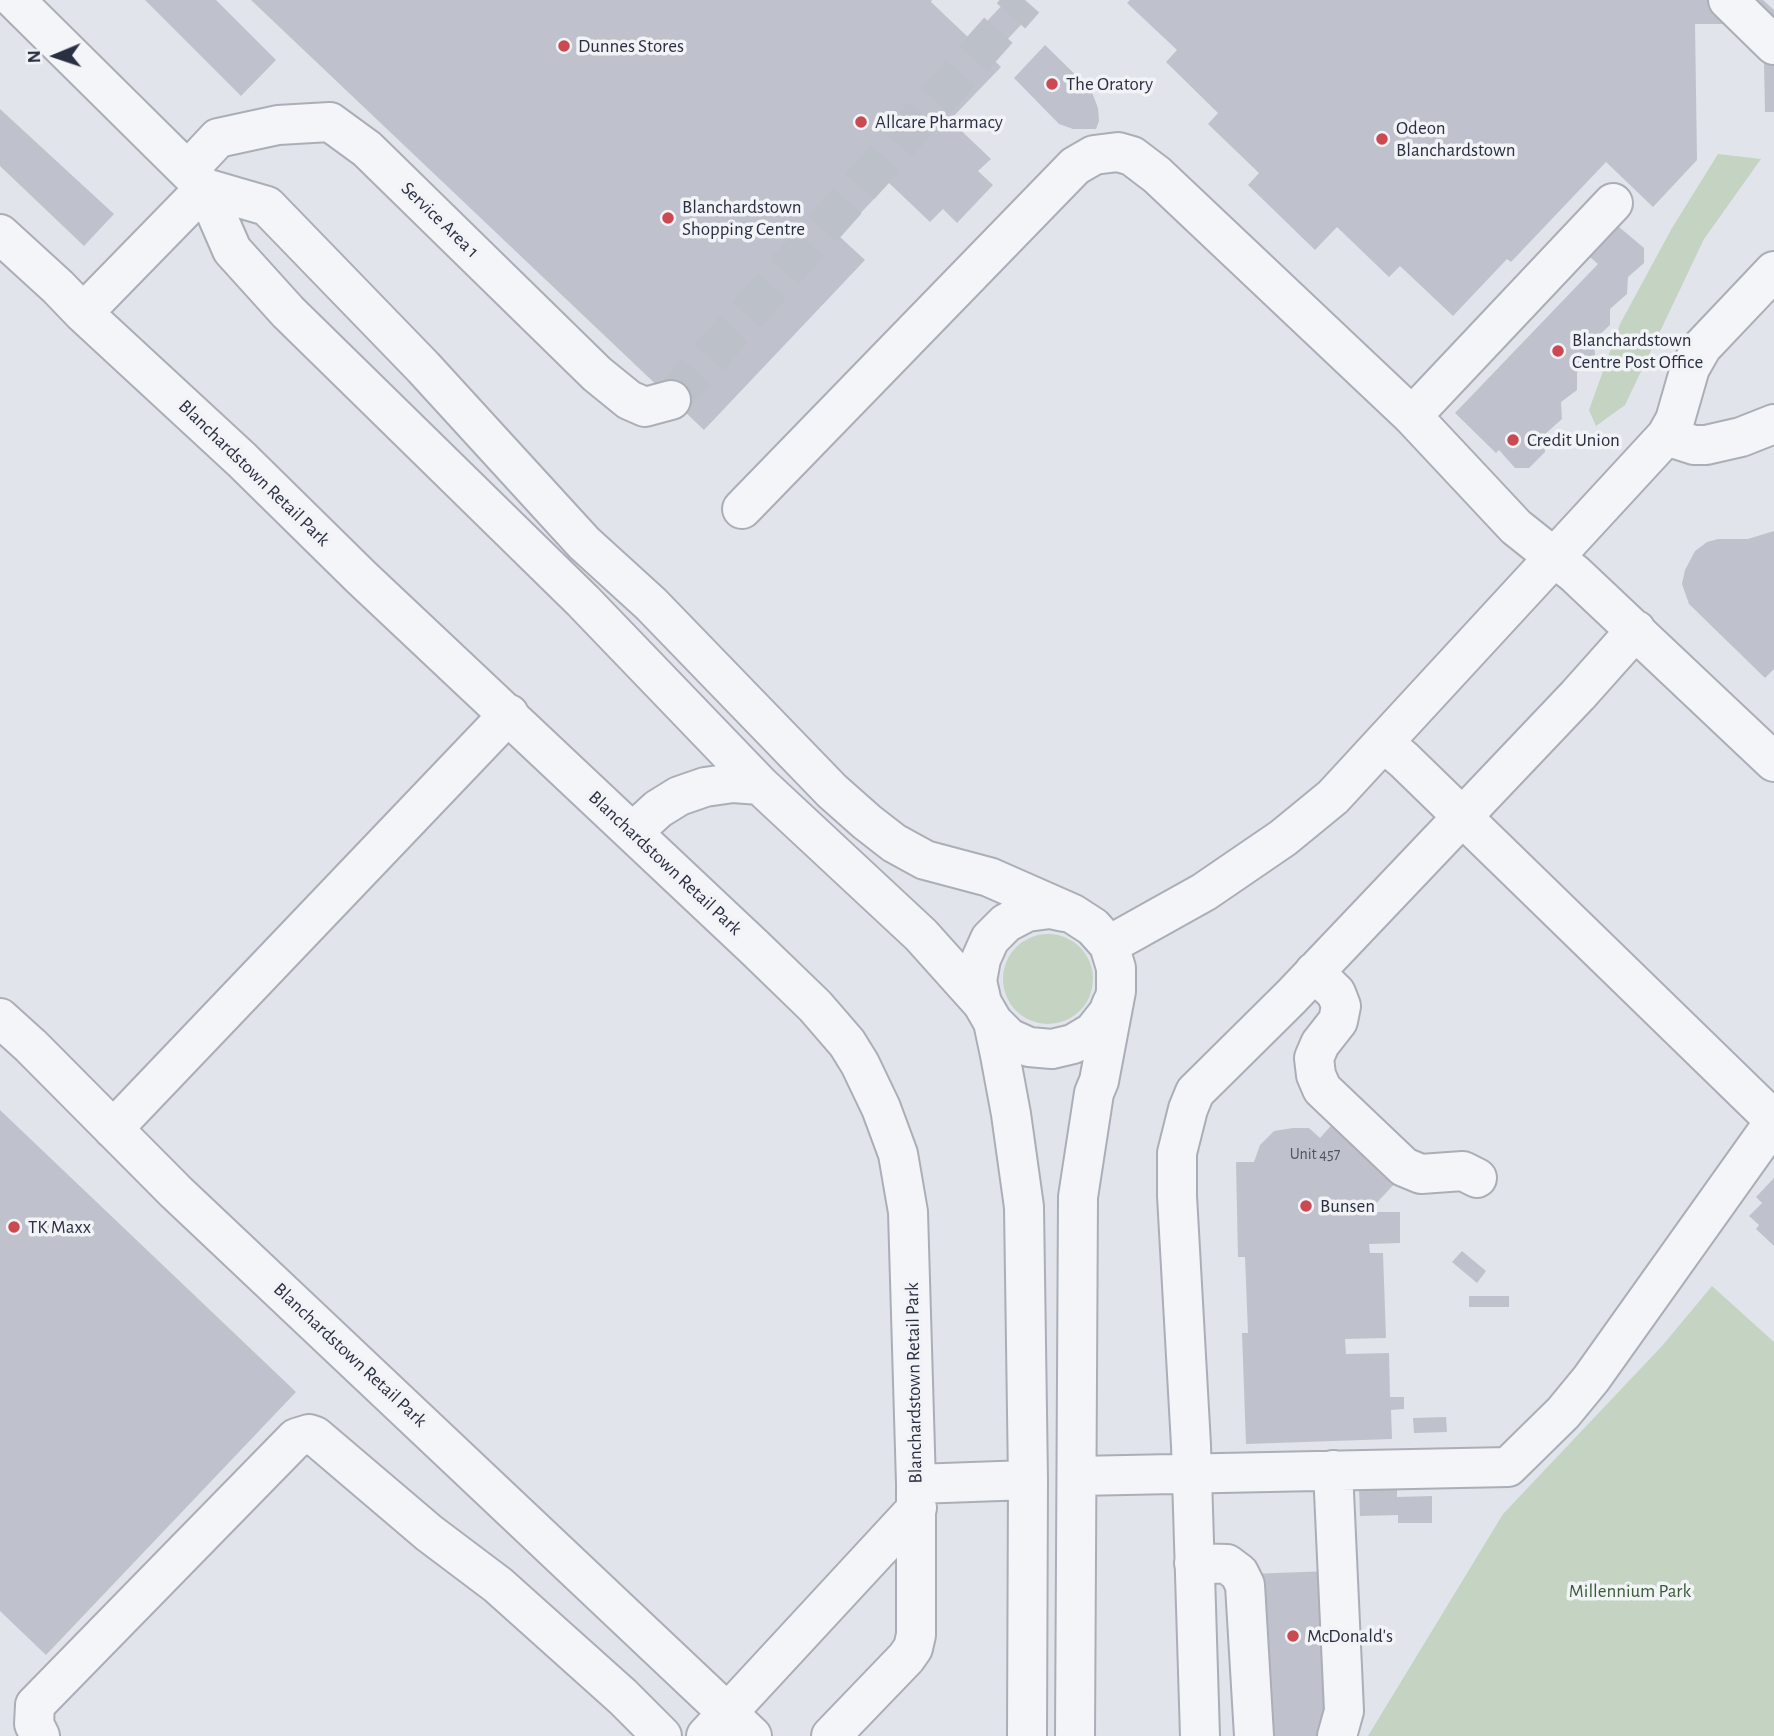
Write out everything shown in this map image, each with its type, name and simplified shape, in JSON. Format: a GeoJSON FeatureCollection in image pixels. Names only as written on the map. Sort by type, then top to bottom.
{"type":"FeatureCollection","features":[{"type":"Feature","properties":{"kind":"street"},"geometry":{"type":"LineString","coordinates":[[15,0],[196,179],[232,250],[288,312],[583,601],[760,785],[921,935],[992,1027],[1029,1046],[1052,1049],[1073,1044],[1093,1032],[1108,1013],[1116,991]]}},
{"type":"Feature","properties":{"kind":"street"},"geometry":{"type":"LineString","coordinates":[[1728,0],[1774,45]]}},
{"type":"Feature","properties":{"kind":"street","name":"Service Area 1"},"geometry":{"type":"LineString","coordinates":[[196,179],[218,138],[278,125],[330,122],[367,149],[597,374],[629,400],[645,407],[671,400]]}},
{"type":"Feature","properties":{"kind":"street"},"geometry":{"type":"LineString","coordinates":[[742,509],[1075,166],[1094,155],[1118,152],[1132,156],[1157,175],[1412,416],[1516,527],[1636,630],[1774,762]]}},
{"type":"Feature","properties":{"kind":"street"},"geometry":{"type":"LineString","coordinates":[[83,313],[196,179]]}},
{"type":"Feature","properties":{"kind":"street"},"geometry":{"type":"LineString","coordinates":[[196,179],[267,206],[424,367],[583,543],[651,604],[832,791],[867,822],[925,860],[989,877],[1073,914],[1094,927],[1108,945],[1116,968],[1116,991],[1099,1081],[1094,1093],[1078,1197],[1075,1736]]}},
{"type":"Feature","properties":{"kind":"street"},"geometry":{"type":"LineString","coordinates":[[1412,416],[1613,203]]}},
{"type":"Feature","properties":{"kind":"street","name":"Blanchardstown Retail Park"},"geometry":{"type":"LineString","coordinates":[[0,234],[633,832],[815,1006],[847,1043],[881,1108],[898,1154],[908,1212],[917,1496],[729,1728],[176,1192],[32,1046],[0,1018]]}},
{"type":"Feature","properties":{"kind":"street"},"geometry":{"type":"LineString","coordinates":[[1108,945],[1204,892],[1283,838],[1333,797],[1666,436],[1675,420],[1690,368],[1702,347],[1774,271]]}},
{"type":"Feature","properties":{"kind":"street"},"geometry":{"type":"LineString","coordinates":[[1666,436],[1694,445],[1706,445],[1730,440],[1774,424]]}},
{"type":"Feature","properties":{"kind":"street"},"geometry":{"type":"LineString","coordinates":[[1200,1736],[1177,1196],[1177,1153],[1182,1128],[1195,1092],[1314,972],[1578,695],[1636,630]]}},
{"type":"Feature","properties":{"kind":"street"},"geometry":{"type":"LineString","coordinates":[[113,1129],[509,714]]}},
{"type":"Feature","properties":{"kind":"street"},"geometry":{"type":"LineString","coordinates":[[1078,1476],[1508,1467],[1563,1413],[1591,1379],[1774,1121],[1384,743]]}},
{"type":"Feature","properties":{"kind":"street"},"geometry":{"type":"LineString","coordinates":[[633,832],[658,808],[679,796],[705,787],[733,783],[760,785]]}},
{"type":"Feature","properties":{"kind":"street"},"geometry":{"type":"LineString","coordinates":[[1027,1736],[1028,1480],[1024,1207],[1011,1114],[992,1027],[977,981],[981,959],[990,939],[1006,923],[1027,912],[1050,909],[1073,914]]}},
{"type":"Feature","properties":{"kind":"street"},"geometry":{"type":"LineString","coordinates":[[1314,972],[1336,993],[1341,1006],[1338,1021],[1320,1044],[1314,1058],[1316,1075],[1322,1089],[1404,1167],[1421,1174],[1463,1171],[1477,1178]]}},
{"type":"Feature","properties":{"kind":"street"},"geometry":{"type":"LineString","coordinates":[[40,1736],[34,1724],[35,1705],[296,1438],[309,1434],[315,1436],[429,1533],[498,1585],[613,1688],[662,1736]]}},
{"type":"Feature","properties":{"kind":"street"},"geometry":{"type":"LineString","coordinates":[[1334,1469],[1344,1711],[1337,1736]]}},
{"type":"Feature","properties":{"kind":"street"},"geometry":{"type":"LineString","coordinates":[[831,1736],[913,1648],[916,1635],[917,1496],[1028,1480]]}},
{"type":"Feature","properties":{"kind":"street"},"geometry":{"type":"LineString","coordinates":[[1194,1563],[1227,1564],[1239,1573],[1245,1585],[1254,1736]]}},
{"type":"Feature","properties":{"kind":"green space"},"geometry":{"type":"Polygon","coordinates":[[[1718,154],[1761,159],[1704,239],[1625,405],[1596,426],[1589,410],[1620,324],[1672,228],[1718,154]]]}},
{"type":"Feature","properties":{"kind":"green space"},"geometry":{"type":"Polygon","coordinates":[[[1048,934],[1065,937],[1080,947],[1090,962],[1093,979],[1090,996],[1080,1011],[1065,1021],[1048,1024],[1031,1021],[1016,1011],[1006,996],[1003,979],[1006,962],[1016,947],[1031,937],[1048,934]]]}},
{"type":"Feature","properties":{"kind":"green space","name":"Millennium Park"},"geometry":{"type":"Polygon","coordinates":[[[1712,1286],[1774,1342],[1774,1736],[1368,1736],[1503,1514],[1662,1346],[1712,1286]]]}},
{"type":"Feature","properties":{"kind":"building"},"geometry":{"type":"Polygon","coordinates":[[[145,0],[216,0],[276,60],[241,96],[145,0]]]}},
{"type":"Feature","properties":{"kind":"building","name":"Blanchardstown Shopping Centre"},"geometry":{"type":"Polygon","coordinates":[[[251,0],[932,0],[931,2],[970,39],[1007,0],[1019,0],[1032,13],[991,57],[1001,67],[950,120],[991,159],[978,171],[993,185],[957,223],[943,209],[930,222],[889,183],[839,236],[865,260],[704,430],[251,0]]]}},
{"type":"Feature","properties":{"kind":"building"},"geometry":{"type":"Polygon","coordinates":[[[1130,0],[1763,0],[1774,10],[1774,112],[1765,112],[1764,62],[1727,24],[1695,24],[1697,160],[1653,207],[1606,162],[1511,262],[1507,259],[1453,316],[1400,266],[1389,277],[1337,227],[1315,250],[1248,185],[1259,173],[1208,124],[1218,113],[1166,62],[1177,50],[1127,3],[1130,0]]]}},
{"type":"Feature","properties":{"kind":"building","name":"The Oratory"},"geometry":{"type":"Polygon","coordinates":[[[1045,45],[1091,90],[1098,108],[1099,121],[1096,129],[1073,129],[1059,124],[1014,78],[1045,45]]]}},
{"type":"Feature","properties":{"kind":"building"},"geometry":{"type":"Polygon","coordinates":[[[0,109],[114,214],[84,246],[0,166],[0,109]]]}},
{"type":"Feature","properties":{"kind":"building"},"geometry":{"type":"Polygon","coordinates":[[[1619,227],[1644,248],[1644,263],[1628,277],[1627,294],[1610,309],[1610,325],[1594,340],[1595,355],[1577,373],[1577,390],[1561,402],[1562,419],[1544,435],[1545,452],[1529,468],[1515,468],[1499,450],[1496,453],[1455,413],[1598,264],[1590,257],[1619,227]]]}},
{"type":"Feature","properties":{"kind":"building"},"geometry":{"type":"Polygon","coordinates":[[[1774,531],[1774,669],[1765,678],[1689,604],[1682,584],[1685,570],[1695,551],[1707,542],[1718,539],[1748,539],[1774,531]]]}},
{"type":"Feature","properties":{"kind":"building"},"geometry":{"type":"Polygon","coordinates":[[[0,1110],[296,1392],[46,1655],[0,1611],[0,1110]]]}},
{"type":"Feature","properties":{"kind":"building"},"geometry":{"type":"Polygon","coordinates":[[[1336,1120],[1400,1178],[1368,1212],[1400,1212],[1400,1243],[1369,1244],[1370,1253],[1383,1253],[1386,1338],[1345,1339],[1346,1354],[1389,1353],[1390,1397],[1404,1397],[1404,1409],[1391,1410],[1392,1439],[1246,1444],[1242,1333],[1248,1333],[1245,1257],[1238,1257],[1236,1162],[1254,1162],[1260,1145],[1274,1131],[1309,1128],[1320,1138],[1336,1120]]]}},
{"type":"Feature","properties":{"kind":"building"},"geometry":{"type":"Polygon","coordinates":[[[1774,1178],[1774,1246],[1756,1229],[1759,1225],[1749,1216],[1762,1203],[1756,1197],[1774,1178]]]}},
{"type":"Feature","properties":{"kind":"building"},"geometry":{"type":"Polygon","coordinates":[[[1462,1251],[1486,1271],[1477,1283],[1452,1262],[1462,1251]]]}},
{"type":"Feature","properties":{"kind":"building"},"geometry":{"type":"Polygon","coordinates":[[[1469,1296],[1509,1296],[1509,1307],[1469,1307],[1469,1296]]]}},
{"type":"Feature","properties":{"kind":"building"},"geometry":{"type":"Polygon","coordinates":[[[1446,1417],[1447,1432],[1414,1433],[1413,1418],[1446,1417]]]}},
{"type":"Feature","properties":{"kind":"building"},"geometry":{"type":"Polygon","coordinates":[[[1359,1488],[1397,1488],[1397,1497],[1432,1496],[1432,1523],[1398,1523],[1398,1515],[1360,1516],[1359,1488]]]}},
{"type":"Feature","properties":{"kind":"building","name":"McDonald's"},"geometry":{"type":"Polygon","coordinates":[[[1330,1571],[1336,1698],[1324,1699],[1325,1736],[1271,1736],[1250,1574],[1330,1571]]]}},
{"type":"Feature","properties":{"kind":"tunnel"},"geometry":{"type":"LineString","coordinates":[[671,400],[1025,0]]}},
{"type":"Feature","properties":{"kind":"place","name":"Dunnes Stores"},"geometry":{"type":"Point","coordinates":[564,46]}},
{"type":"Feature","properties":{"kind":"place","name":"The Oratory"},"geometry":{"type":"Point","coordinates":[1052,84]}},
{"type":"Feature","properties":{"kind":"place","name":"Allcare Pharmacy"},"geometry":{"type":"Point","coordinates":[861,122]}},
{"type":"Feature","properties":{"kind":"place","name":"Odeon Blanchardstown"},"geometry":{"type":"Point","coordinates":[1382,139]}},
{"type":"Feature","properties":{"kind":"place","name":"Blanchardstown Shopping Centre"},"geometry":{"type":"Point","coordinates":[668,218]}},
{"type":"Feature","properties":{"kind":"place","name":"Blanchardstown Centre Post Office"},"geometry":{"type":"Point","coordinates":[1558,351]}},
{"type":"Feature","properties":{"kind":"place","name":"Credit Union"},"geometry":{"type":"Point","coordinates":[1513,440]}},
{"type":"Feature","properties":{"kind":"place","name":"Bunsen"},"geometry":{"type":"Point","coordinates":[1306,1206]}},
{"type":"Feature","properties":{"kind":"place","name":"TK Maxx"},"geometry":{"type":"Point","coordinates":[14,1227]}},
{"type":"Feature","properties":{"kind":"place","name":"McDonald's"},"geometry":{"type":"Point","coordinates":[1293,1636]}}]}
